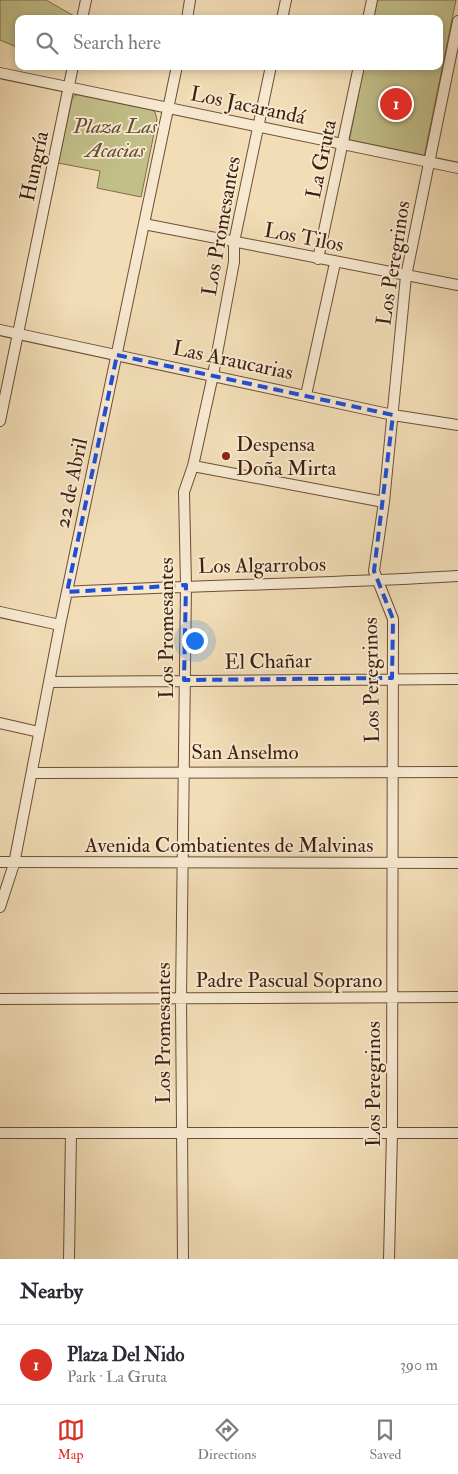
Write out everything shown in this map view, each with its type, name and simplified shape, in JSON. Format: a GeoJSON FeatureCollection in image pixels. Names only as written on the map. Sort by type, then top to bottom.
{"type":"FeatureCollection","features":[{"type":"Feature","properties":{"kind":"street"},"geometry":{"type":"LineString","coordinates":[[83,15],[86,0]]}},
{"type":"Feature","properties":{"kind":"street"},"geometry":{"type":"LineString","coordinates":[[188,15],[190,0]]}},
{"type":"Feature","properties":{"kind":"street"},"geometry":{"type":"LineString","coordinates":[[283,15],[286,0]]}},
{"type":"Feature","properties":{"kind":"street"},"geometry":{"type":"LineString","coordinates":[[369,15],[372,0]]}},
{"type":"Feature","properties":{"kind":"street","name":"Los Peregrinos"},"geometry":{"type":"LineString","coordinates":[[389,1259],[392,1133],[393,619],[374,571],[384,502],[406,276],[458,21]]}},
{"type":"Feature","properties":{"kind":"street","name":"Hungría"},"geometry":{"type":"LineString","coordinates":[[0,421],[72,70]]}},
{"type":"Feature","properties":{"kind":"street","name":"22 de Abril"},"geometry":{"type":"LineString","coordinates":[[0,907],[14,864],[60,625],[176,70]]}},
{"type":"Feature","properties":{"kind":"street","name":"Los Promesantes"},"geometry":{"type":"LineString","coordinates":[[183,1259],[181,999],[186,585],[184,492],[193,466],[213,375],[234,262],[234,242],[270,70]]}},
{"type":"Feature","properties":{"kind":"street","name":"La Gruta"},"geometry":{"type":"LineString","coordinates":[[318,259],[358,70]]}},
{"type":"Feature","properties":{"kind":"street","name":"Los Jacarandá"},"geometry":{"type":"LineString","coordinates":[[0,73],[458,168]]}},
{"type":"Feature","properties":{"kind":"street","name":"Los Tilos"},"geometry":{"type":"LineString","coordinates":[[144,224],[335,263],[458,285]]}},
{"type":"Feature","properties":{"kind":"street"},"geometry":{"type":"LineString","coordinates":[[306,395],[335,263]]}},
{"type":"Feature","properties":{"kind":"street","name":"Las Araucarias"},"geometry":{"type":"LineString","coordinates":[[0,330],[393,415],[458,425]]}},
{"type":"Feature","properties":{"kind":"street"},"geometry":{"type":"LineString","coordinates":[[193,466],[384,502]]}},
{"type":"Feature","properties":{"kind":"street","name":"Los Algarrobos"},"geometry":{"type":"LineString","coordinates":[[67,592],[186,585],[378,581],[458,576]]}},
{"type":"Feature","properties":{"kind":"street"},"geometry":{"type":"LineString","coordinates":[[0,612],[60,625]]}},
{"type":"Feature","properties":{"kind":"street","name":"El Chañar"},"geometry":{"type":"LineString","coordinates":[[49,682],[458,679]]}},
{"type":"Feature","properties":{"kind":"street"},"geometry":{"type":"LineString","coordinates":[[0,723],[39,732]]}},
{"type":"Feature","properties":{"kind":"street","name":"San Anselmo"},"geometry":{"type":"LineString","coordinates":[[32,773],[184,771],[458,772]]}},
{"type":"Feature","properties":{"kind":"street","name":"Avenida Combatientes de Malvinas"},"geometry":{"type":"LineString","coordinates":[[0,862],[14,864],[458,863]]}},
{"type":"Feature","properties":{"kind":"street","name":"Padre Pascual Soprano"},"geometry":{"type":"LineString","coordinates":[[0,999],[458,998]]}},
{"type":"Feature","properties":{"kind":"street"},"geometry":{"type":"LineString","coordinates":[[0,1133],[458,1133]]}},
{"type":"Feature","properties":{"kind":"street"},"geometry":{"type":"LineString","coordinates":[[70,1259],[71,1133]]}},
{"type":"Feature","properties":{"kind":"highlighted area"},"geometry":{"type":"Polygon","coordinates":[[[117,355],[393,415],[374,571],[393,619],[392,678],[184,680],[186,585],[67,592],[117,355]]]}},
{"type":"Feature","properties":{"kind":"green space"},"geometry":{"type":"Polygon","coordinates":[[[0,0],[46,0],[72,15],[15,15],[15,46],[0,40],[0,0]]]}},
{"type":"Feature","properties":{"kind":"green space"},"geometry":{"type":"Polygon","coordinates":[[[377,0],[456,0],[443,64],[443,15],[374,15],[377,0]]]}},
{"type":"Feature","properties":{"kind":"green space"},"geometry":{"type":"Polygon","coordinates":[[[363,70],[442,70],[424,157],[349,142],[363,70]]]}},
{"type":"Feature","properties":{"kind":"green space","name":"Plaza Las Acacias"},"geometry":{"type":"Polygon","coordinates":[[[81,94],[150,109],[155,112],[157,119],[141,197],[97,188],[100,171],[58,163],[72,99],[75,95],[81,94]]]}},
{"type":"Feature","properties":{"kind":"place","name":"Plaza Del Nido"},"geometry":{"type":"Point","coordinates":[396,104]}},
{"type":"Feature","properties":{"kind":"place","name":"Despensa Doña Mirta"},"geometry":{"type":"Point","coordinates":[226,456]}}]}
